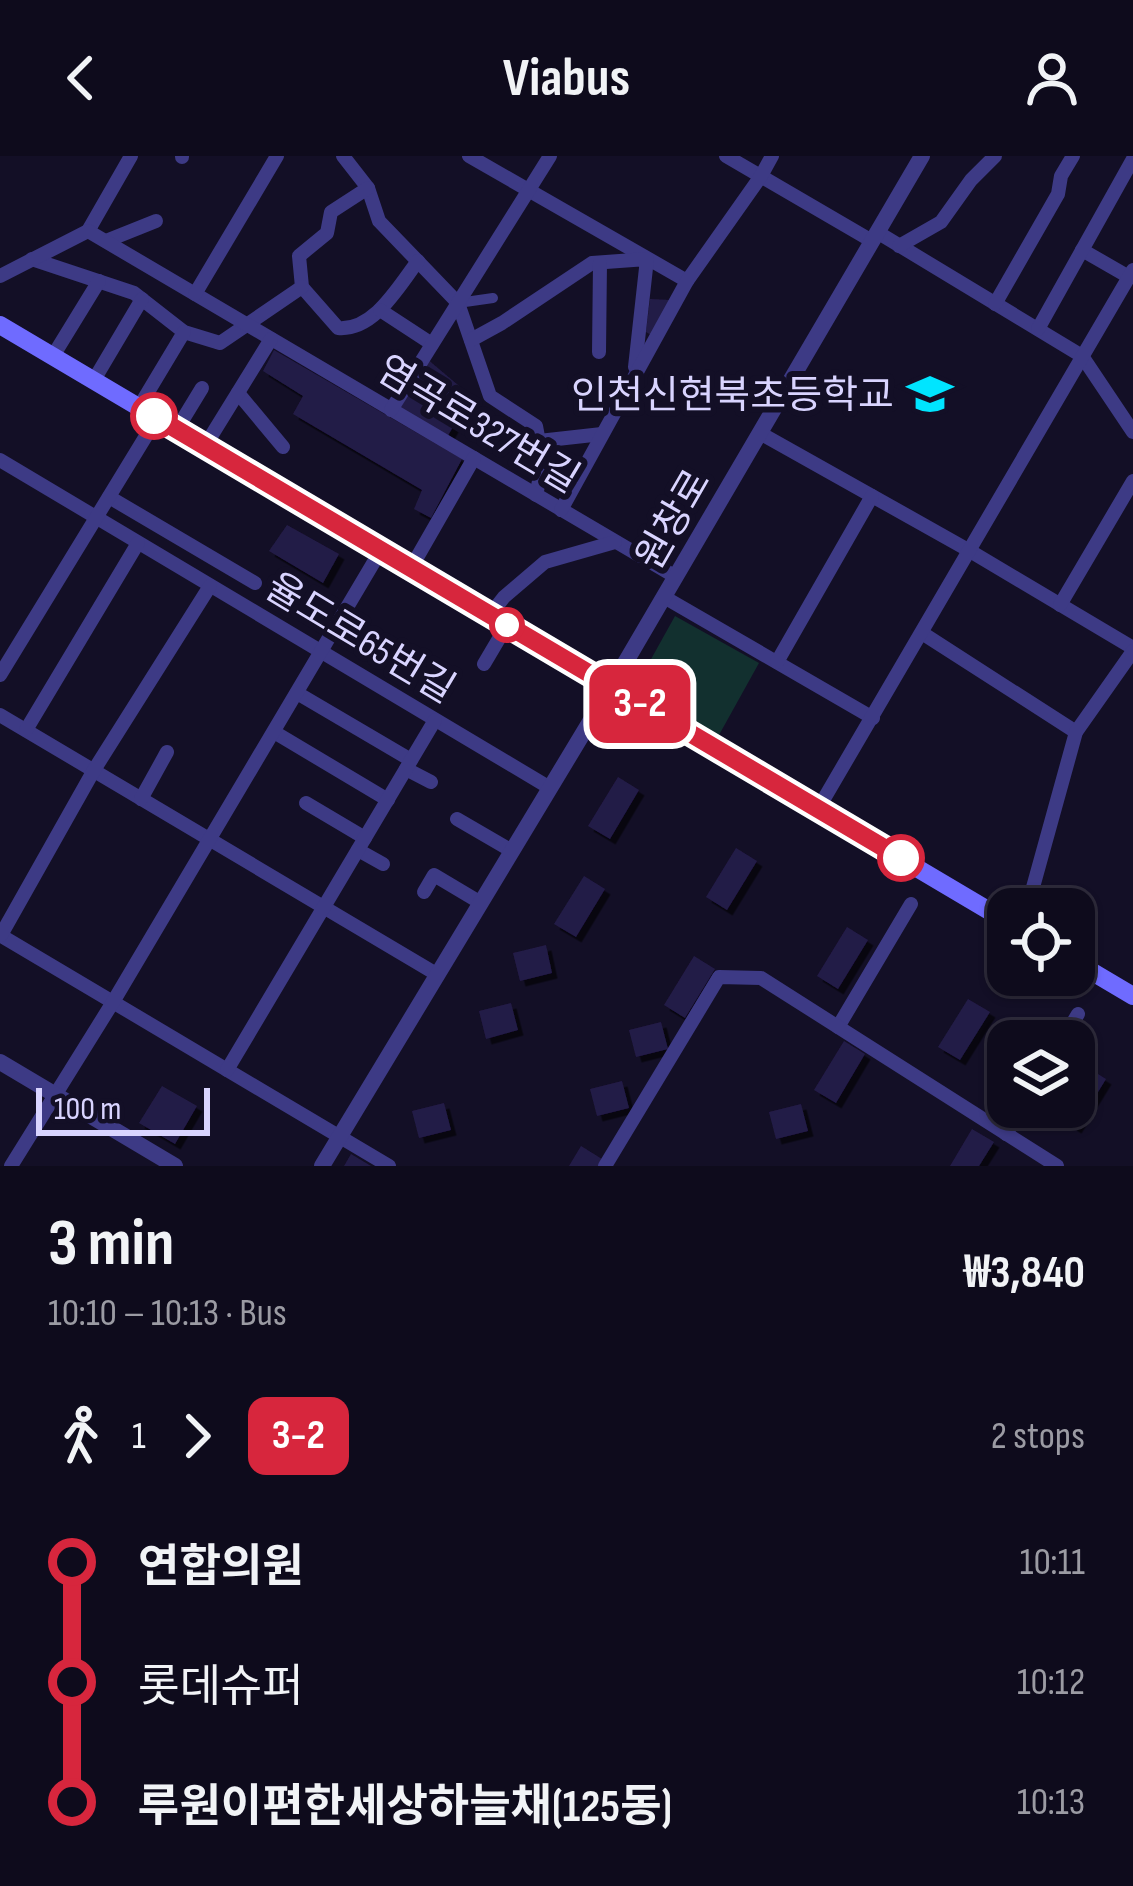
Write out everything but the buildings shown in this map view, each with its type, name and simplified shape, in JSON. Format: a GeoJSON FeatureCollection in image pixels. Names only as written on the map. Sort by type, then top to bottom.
{"type":"FeatureCollection","features":[{"type":"Feature","properties":{"kind":"main road"},"geometry":{"type":"LineString","coordinates":[[0,325],[987,910]]}},
{"type":"Feature","properties":{"kind":"main road"},"geometry":{"type":"LineString","coordinates":[[1095,973],[1133,996]]}},
{"type":"Feature","properties":{"kind":"street"},"geometry":{"type":"LineString","coordinates":[[0,276],[88,231],[131,156]]}},
{"type":"Feature","properties":{"kind":"street"},"geometry":{"type":"LineString","coordinates":[[195,294],[278,156]]}},
{"type":"Feature","properties":{"kind":"street"},"geometry":{"type":"LineString","coordinates":[[343,156],[368,188],[379,220],[458,303],[490,395],[536,426],[543,463],[536,495]]}},
{"type":"Feature","properties":{"kind":"street"},"geometry":{"type":"LineString","coordinates":[[469,156],[687,281]]}},
{"type":"Feature","properties":{"kind":"street"},"geometry":{"type":"LineString","coordinates":[[391,410],[550,156]]}},
{"type":"Feature","properties":{"kind":"street"},"geometry":{"type":"LineString","coordinates":[[726,156],[899,246],[1082,356],[1133,432]]}},
{"type":"Feature","properties":{"kind":"street"},"geometry":{"type":"LineString","coordinates":[[561,510],[687,281],[772,156]]}},
{"type":"Feature","properties":{"kind":"street","name":"원창로"},"geometry":{"type":"LineString","coordinates":[[322,1166],[676,578],[922,156]]}},
{"type":"Feature","properties":{"kind":"street"},"geometry":{"type":"LineString","coordinates":[[899,246],[941,222],[994,156]]}},
{"type":"Feature","properties":{"kind":"street"},"geometry":{"type":"LineString","coordinates":[[995,304],[1058,194],[1061,176],[1073,156]]}},
{"type":"Feature","properties":{"kind":"street"},"geometry":{"type":"LineString","coordinates":[[1038,329],[1133,159]]}},
{"type":"Feature","properties":{"kind":"street"},"geometry":{"type":"LineString","coordinates":[[368,188],[331,212],[326,232],[299,256],[302,287],[338,328],[352,329],[380,310],[418,261]]}},
{"type":"Feature","properties":{"kind":"street"},"geometry":{"type":"LineString","coordinates":[[106,242],[156,221]]}},
{"type":"Feature","properties":{"kind":"street","name":"염곡로327번길"},"geometry":{"type":"LineString","coordinates":[[88,231],[676,578]]}},
{"type":"Feature","properties":{"kind":"street"},"geometry":{"type":"LineString","coordinates":[[818,809],[1132,272],[1082,250]]}},
{"type":"Feature","properties":{"kind":"street"},"geometry":{"type":"LineString","coordinates":[[32,259],[134,293],[184,332],[220,344],[302,287]]}},
{"type":"Feature","properties":{"kind":"street"},"geometry":{"type":"LineString","coordinates":[[472,340],[592,263],[646,259]]}},
{"type":"Feature","properties":{"kind":"street"},"geometry":{"type":"LineString","coordinates":[[634,376],[646,259]]}},
{"type":"Feature","properties":{"kind":"street"},"geometry":{"type":"LineString","coordinates":[[599,352],[600,263]]}},
{"type":"Feature","properties":{"kind":"street"},"geometry":{"type":"LineString","coordinates":[[53,356],[99,281]]}},
{"type":"Feature","properties":{"kind":"street"},"geometry":{"type":"LineString","coordinates":[[458,303],[493,298]]}},
{"type":"Feature","properties":{"kind":"street"},"geometry":{"type":"LineString","coordinates":[[94,380],[142,299]]}},
{"type":"Feature","properties":{"kind":"street"},"geometry":{"type":"LineString","coordinates":[[380,310],[432,344]]}},
{"type":"Feature","properties":{"kind":"street"},"geometry":{"type":"LineString","coordinates":[[0,675],[109,497],[184,332]]}},
{"type":"Feature","properties":{"kind":"street"},"geometry":{"type":"LineString","coordinates":[[205,446],[271,339]]}},
{"type":"Feature","properties":{"kind":"street"},"geometry":{"type":"LineString","coordinates":[[176,429],[202,388]]}},
{"type":"Feature","properties":{"kind":"street"},"geometry":{"type":"LineString","coordinates":[[238,393],[283,447]]}},
{"type":"Feature","properties":{"kind":"street"},"geometry":{"type":"LineString","coordinates":[[760,433],[970,551],[1133,650],[1076,732],[1034,888]]}},
{"type":"Feature","properties":{"kind":"street"},"geometry":{"type":"LineString","coordinates":[[538,441],[602,434]]}},
{"type":"Feature","properties":{"kind":"street"},"geometry":{"type":"LineString","coordinates":[[411,568],[474,458]]}},
{"type":"Feature","properties":{"kind":"street","name":"율도로65번길"},"geometry":{"type":"LineString","coordinates":[[0,460],[550,788]]}},
{"type":"Feature","properties":{"kind":"street"},"geometry":{"type":"LineString","coordinates":[[1060,605],[1133,481]]}},
{"type":"Feature","properties":{"kind":"street"},"geometry":{"type":"LineString","coordinates":[[777,662],[872,496]]}},
{"type":"Feature","properties":{"kind":"street"},"geometry":{"type":"LineString","coordinates":[[109,497],[255,583]]}},
{"type":"Feature","properties":{"kind":"street"},"geometry":{"type":"LineString","coordinates":[[484,664],[504,596],[545,562],[615,542]]}},
{"type":"Feature","properties":{"kind":"street"},"geometry":{"type":"LineString","coordinates":[[26,730],[138,543]]}},
{"type":"Feature","properties":{"kind":"street"},"geometry":{"type":"LineString","coordinates":[[11,1166],[381,550]]}},
{"type":"Feature","properties":{"kind":"street"},"geometry":{"type":"LineString","coordinates":[[210,586],[94,770],[1,935],[389,1166]]}},
{"type":"Feature","properties":{"kind":"street"},"geometry":{"type":"LineString","coordinates":[[664,597],[873,718]]}},
{"type":"Feature","properties":{"kind":"street"},"geometry":{"type":"LineString","coordinates":[[922,633],[1076,732]]}},
{"type":"Feature","properties":{"kind":"street"},"geometry":{"type":"LineString","coordinates":[[296,694],[431,782]]}},
{"type":"Feature","properties":{"kind":"street"},"geometry":{"type":"LineString","coordinates":[[0,715],[438,975]]}},
{"type":"Feature","properties":{"kind":"street"},"geometry":{"type":"LineString","coordinates":[[227,1070],[435,720]]}},
{"type":"Feature","properties":{"kind":"street"},"geometry":{"type":"LineString","coordinates":[[274,732],[388,800]]}},
{"type":"Feature","properties":{"kind":"street"},"geometry":{"type":"LineString","coordinates":[[141,799],[167,752]]}},
{"type":"Feature","properties":{"kind":"street"},"geometry":{"type":"LineString","coordinates":[[306,803],[383,864]]}},
{"type":"Feature","properties":{"kind":"street"},"geometry":{"type":"LineString","coordinates":[[458,819],[512,851]]}},
{"type":"Feature","properties":{"kind":"street"},"geometry":{"type":"LineString","coordinates":[[424,892],[434,874],[481,903]]}},
{"type":"Feature","properties":{"kind":"street"},"geometry":{"type":"LineString","coordinates":[[838,1028],[910,904]]}},
{"type":"Feature","properties":{"kind":"street"},"geometry":{"type":"LineString","coordinates":[[605,1166],[718,977],[761,978],[1057,1166]]}},
{"type":"Feature","properties":{"kind":"street"},"geometry":{"type":"LineString","coordinates":[[1074,1020],[1078,1014]]}},
{"type":"Feature","properties":{"kind":"street"},"geometry":{"type":"LineString","coordinates":[[0,1062],[175,1166]]}},
{"type":"Feature","properties":{"kind":"street"},"geometry":{"type":"LineString","coordinates":[[1006,1134],[1010,1128]]}},
{"type":"Feature","properties":{"kind":"green space"},"geometry":{"type":"Polygon","coordinates":[[[675,616],[759,663],[719,735],[635,688],[675,616]]]}},
{"type":"Feature","properties":{"kind":"bus line","name":"3-2"},"geometry":{"type":"LineString","coordinates":[[154,416],[901,858]]}},
{"type":"Feature","properties":{"kind":"place","name":"인천신현북초등학교"},"geometry":{"type":"Point","coordinates":[930,394]}}]}
